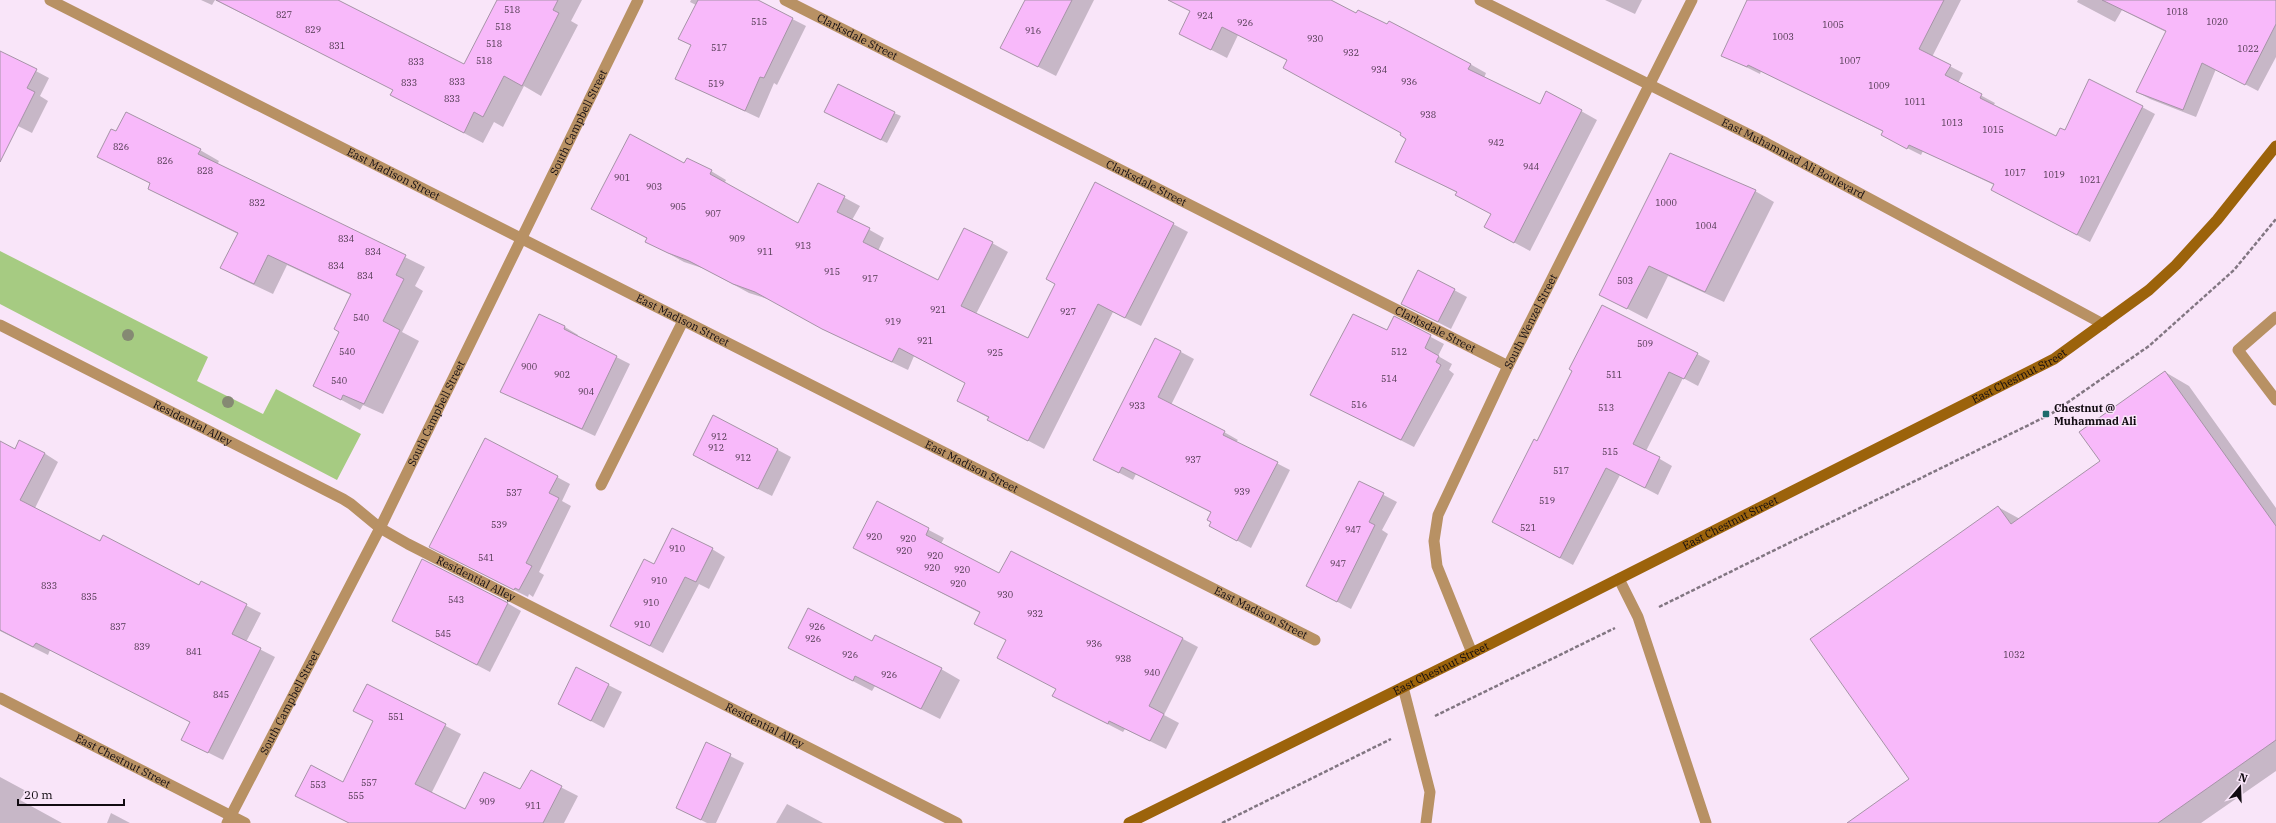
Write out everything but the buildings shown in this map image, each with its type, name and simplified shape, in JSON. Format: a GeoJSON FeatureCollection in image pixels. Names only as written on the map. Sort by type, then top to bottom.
{"type":"FeatureCollection","features":[{"type":"Feature","properties":{"kind":"main road","name":"East Chestnut Street"},"geometry":{"type":"LineString","coordinates":[[1129,823],[1472,653],[2054,359],[2149,290],[2176,265],[2217,220],[2276,146]]}},
{"type":"Feature","properties":{"kind":"street","name":"East Madison Street"},"geometry":{"type":"LineString","coordinates":[[50,0],[1315,640]]}},
{"type":"Feature","properties":{"kind":"street","name":"South Campbell Street"},"geometry":{"type":"LineString","coordinates":[[229,819],[380,528],[638,0]]}},
{"type":"Feature","properties":{"kind":"street","name":"Clarksdale Street"},"geometry":{"type":"LineString","coordinates":[[785,0],[1508,366]]}},
{"type":"Feature","properties":{"kind":"street","name":"East Muhammad Ali Boulevard"},"geometry":{"type":"LineString","coordinates":[[1480,0],[1766,143],[2103,324]]}},
{"type":"Feature","properties":{"kind":"street","name":"South Wenzel Street"},"geometry":{"type":"LineString","coordinates":[[1472,653],[1436,566],[1434,541],[1438,515],[1508,366],[1692,0]]}},
{"type":"Feature","properties":{"kind":"street"},"geometry":{"type":"LineString","coordinates":[[2276,317],[2238,350],[2276,400]]}},
{"type":"Feature","properties":{"kind":"street"},"geometry":{"type":"LineString","coordinates":[[601,485],[683,321]]}},
{"type":"Feature","properties":{"kind":"street","name":"Residential Alley"},"geometry":{"type":"LineString","coordinates":[[0,325],[343,499],[380,528],[957,823]]}},
{"type":"Feature","properties":{"kind":"street"},"geometry":{"type":"LineString","coordinates":[[1619,579],[1638,617],[1706,823]]}},
{"type":"Feature","properties":{"kind":"street"},"geometry":{"type":"LineString","coordinates":[[1403,687],[1412,728],[1430,792],[1426,823]]}},
{"type":"Feature","properties":{"kind":"street","name":"East Chestnut Street"},"geometry":{"type":"LineString","coordinates":[[0,698],[229,819],[245,823]]}},
{"type":"Feature","properties":{"kind":"path"},"geometry":{"type":"LineString","coordinates":[[1222,823],[2051,414],[2149,346],[2234,270],[2276,219]]}},
{"type":"Feature","properties":{"kind":"green space"},"geometry":{"type":"Polygon","coordinates":[[[0,251],[208,357],[197,381],[263,414],[276,389],[361,434],[337,480],[0,304],[0,251]]]}},
{"type":"Feature","properties":{"kind":"place","name":"Chestnut @ Muhammad Ali"},"geometry":{"type":"Point","coordinates":[2046,414]}}]}
